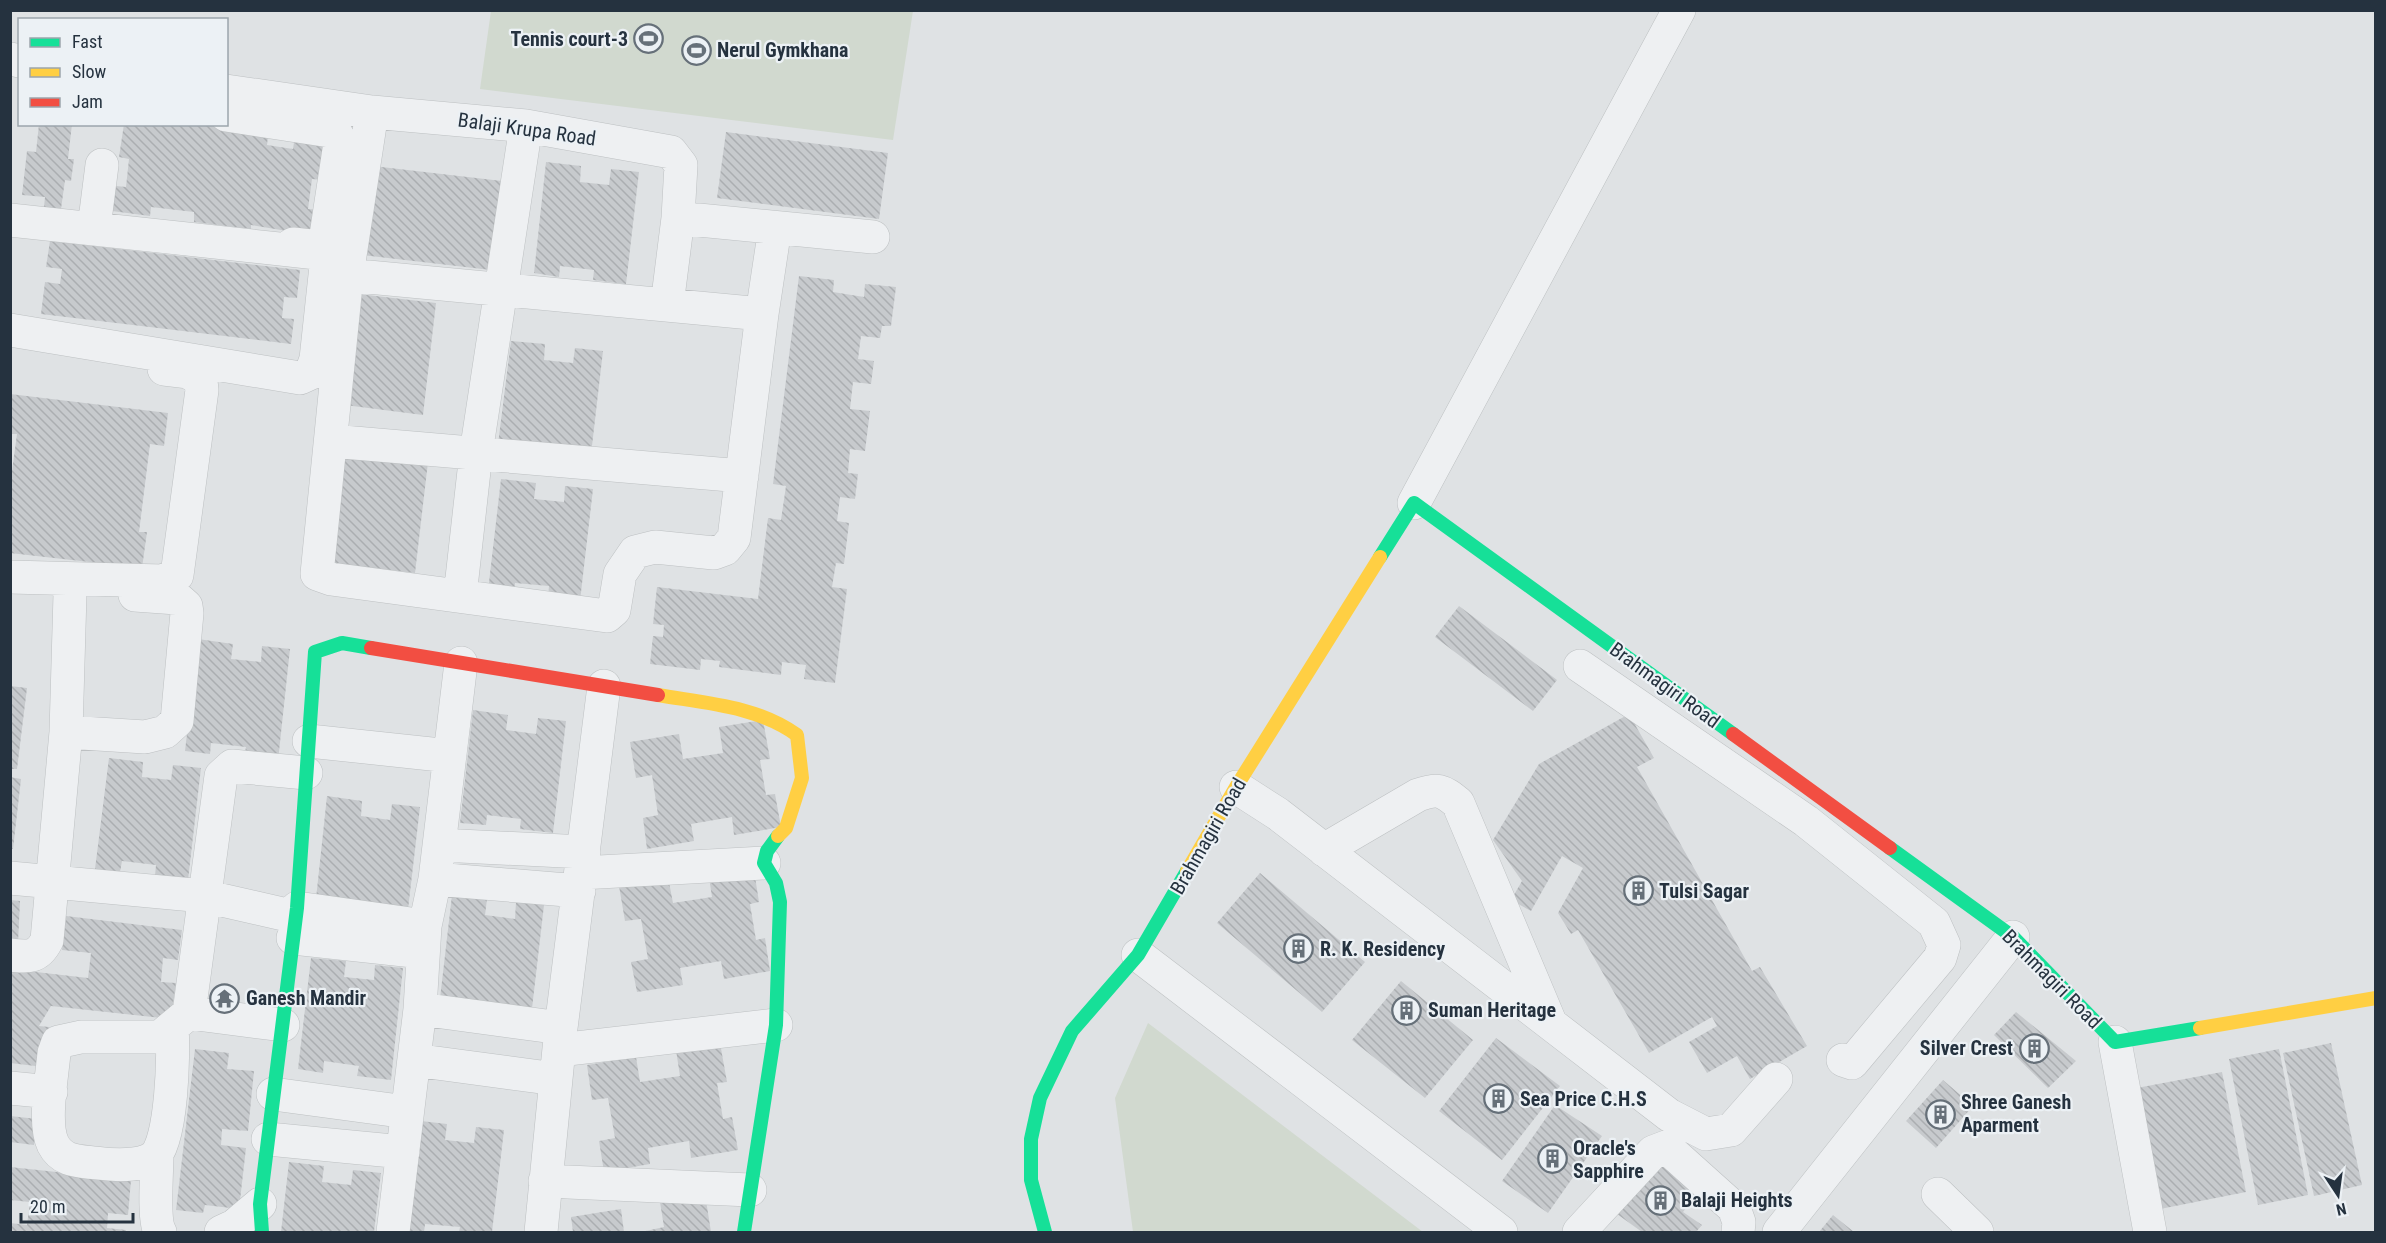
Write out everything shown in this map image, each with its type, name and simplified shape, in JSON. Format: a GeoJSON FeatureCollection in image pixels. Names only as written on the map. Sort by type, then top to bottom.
{"type":"FeatureCollection","features":[{"type":"Feature","properties":{"kind":"street"},"geometry":{"type":"LineString","coordinates":[[1413,503],[1679,10]]}},
{"type":"Feature","properties":{"kind":"street","name":"Balaji Krupa Road"},"geometry":{"type":"LineString","coordinates":[[228,91],[372,112],[526,126],[671,152],[681,165],[678,218],[667,305]]}},
{"type":"Feature","properties":{"kind":"street"},"geometry":{"type":"LineString","coordinates":[[372,112],[347,274],[317,574],[331,579],[601,616],[611,615],[614,610],[620,574],[635,552],[655,547],[714,553],[725,549],[734,538],[775,228]]}},
{"type":"Feature","properties":{"kind":"street"},"geometry":{"type":"LineString","coordinates":[[10,209],[320,247],[325,242],[327,232],[340,143],[338,135],[330,131],[228,115]]}},
{"type":"Feature","properties":{"kind":"street"},"geometry":{"type":"LineString","coordinates":[[460,596],[476,453],[526,126]]}},
{"type":"Feature","properties":{"kind":"street"},"geometry":{"type":"LineString","coordinates":[[95,220],[102,165]]}},
{"type":"Feature","properties":{"kind":"street"},"geometry":{"type":"LineString","coordinates":[[678,218],[873,237]]}},
{"type":"Feature","properties":{"kind":"street"},"geometry":{"type":"LineString","coordinates":[[10,220],[317,253],[324,258],[326,266],[316,359],[310,374],[300,378],[10,330]]}},
{"type":"Feature","properties":{"kind":"street"},"geometry":{"type":"LineString","coordinates":[[347,274],[762,314]]}},
{"type":"Feature","properties":{"kind":"street"},"geometry":{"type":"LineString","coordinates":[[10,352],[189,372],[201,381],[202,390],[177,575],[162,581],[10,577]]}},
{"type":"Feature","properties":{"kind":"street"},"geometry":{"type":"LineString","coordinates":[[331,441],[742,476]]}},
{"type":"Feature","properties":{"kind":"street","name":"Brahmagiri Road"},"geometry":{"type":"LineString","coordinates":[[1045,1233],[1031,1180],[1031,1139],[1040,1098],[1072,1030],[1138,954],[1236,787],[1413,503],[1815,810],[2013,937],[2115,1042],[2375,1001]]}},
{"type":"Feature","properties":{"kind":"street"},"geometry":{"type":"LineString","coordinates":[[10,592],[177,598],[186,606],[188,613],[177,721],[165,732],[145,736],[66,732]]}},
{"type":"Feature","properties":{"kind":"street"},"geometry":{"type":"LineString","coordinates":[[10,955],[34,955],[42,950],[47,940],[66,732],[70,594]]}},
{"type":"Feature","properties":{"kind":"street"},"geometry":{"type":"LineString","coordinates":[[221,1233],[234,1226],[261,1218],[273,1094],[295,921],[315,652],[342,643],[732,707],[780,722],[796,735],[802,778],[786,828],[775,838],[767,851],[764,863],[776,882],[780,903],[776,1025],[744,1233]]}},
{"type":"Feature","properties":{"kind":"street"},"geometry":{"type":"LineString","coordinates":[[393,1233],[420,1009],[424,939],[440,845],[461,663]]}},
{"type":"Feature","properties":{"kind":"street"},"geometry":{"type":"LineString","coordinates":[[1580,666],[1815,810],[1934,923],[1944,945],[1940,958],[1852,1063],[1843,1060]]}},
{"type":"Feature","properties":{"kind":"street"},"geometry":{"type":"LineString","coordinates":[[541,1233],[559,1052],[604,686]]}},
{"type":"Feature","properties":{"kind":"street"},"geometry":{"type":"LineString","coordinates":[[309,741],[450,756]]}},
{"type":"Feature","properties":{"kind":"street"},"geometry":{"type":"LineString","coordinates":[[283,1025],[180,1020],[160,1037],[81,1037],[58,1042],[54,1053],[49,1127],[54,1145],[69,1161],[121,1166],[153,1158],[161,1150],[166,1130],[174,1050],[180,1020],[204,896],[221,776],[232,766],[306,773]]}},
{"type":"Feature","properties":{"kind":"street"},"geometry":{"type":"LineString","coordinates":[[1236,787],[1278,814],[1669,1115],[1706,1134],[1731,1130],[1776,1079]]}},
{"type":"Feature","properties":{"kind":"street"},"geometry":{"type":"LineString","coordinates":[[1324,850],[1418,795],[1431,791],[1444,791],[1458,803],[1552,1025]]}},
{"type":"Feature","properties":{"kind":"street"},"geometry":{"type":"LineString","coordinates":[[440,845],[582,872]]}},
{"type":"Feature","properties":{"kind":"street"},"geometry":{"type":"LineString","coordinates":[[435,879],[764,863]]}},
{"type":"Feature","properties":{"kind":"street"},"geometry":{"type":"LineString","coordinates":[[10,878],[204,896],[295,921],[424,939]]}},
{"type":"Feature","properties":{"kind":"street"},"geometry":{"type":"LineString","coordinates":[[1595,1227],[1653,1152],[1666,1147],[1734,1208],[1739,1222],[1758,1231],[2013,937]]}},
{"type":"Feature","properties":{"kind":"street"},"geometry":{"type":"LineString","coordinates":[[1138,954],[1502,1233]]}},
{"type":"Feature","properties":{"kind":"street"},"geometry":{"type":"LineString","coordinates":[[420,1009],[559,1052]]}},
{"type":"Feature","properties":{"kind":"street"},"geometry":{"type":"LineString","coordinates":[[414,1060],[559,1052],[776,1025]]}},
{"type":"Feature","properties":{"kind":"street"},"geometry":{"type":"LineString","coordinates":[[2115,1042],[2150,1233]]}},
{"type":"Feature","properties":{"kind":"street"},"geometry":{"type":"LineString","coordinates":[[10,1088],[51,1092]]}},
{"type":"Feature","properties":{"kind":"street"},"geometry":{"type":"LineString","coordinates":[[273,1094],[407,1113]]}},
{"type":"Feature","properties":{"kind":"street"},"geometry":{"type":"LineString","coordinates":[[268,1139],[403,1152]]}},
{"type":"Feature","properties":{"kind":"street"},"geometry":{"type":"LineString","coordinates":[[158,1154],[157,1209],[160,1233]]}},
{"type":"Feature","properties":{"kind":"street"},"geometry":{"type":"LineString","coordinates":[[545,1181],[750,1190]]}},
{"type":"Feature","properties":{"kind":"street"},"geometry":{"type":"LineString","coordinates":[[1938,1194],[1977,1233]]}},
{"type":"Feature","properties":{"kind":"shaded area","name":"Nerul Gymkhana"},"geometry":{"type":"Polygon","coordinates":[[[491,10],[913,11],[893,140],[480,89],[491,10]]]}},
{"type":"Feature","properties":{"kind":"shaded area"},"geometry":{"type":"Polygon","coordinates":[[[1148,1023],[1423,1232],[1133,1232],[1115,1098],[1148,1023]]]}},
{"type":"Feature","properties":{"kind":"building"},"geometry":{"type":"Polygon","coordinates":[[[39,126],[72,126],[68,159],[74,159],[71,181],[65,180],[61,209],[44,207],[45,197],[22,195],[27,151],[36,152],[39,126]]]}},
{"type":"Feature","properties":{"kind":"building"},"geometry":{"type":"Polygon","coordinates":[[[124,126],[269,126],[267,145],[293,149],[296,130],[329,134],[324,180],[312,179],[308,209],[320,210],[317,236],[251,225],[251,229],[194,222],[194,212],[151,207],[150,216],[112,211],[116,186],[126,187],[129,159],[119,157],[124,126]]]}},
{"type":"Feature","properties":{"kind":"building"},"geometry":{"type":"Polygon","coordinates":[[[726,132],[888,153],[879,219],[717,198],[726,132]]]}},
{"type":"Feature","properties":{"kind":"building"},"geometry":{"type":"Polygon","coordinates":[[[546,162],[581,166],[580,182],[609,185],[611,169],[639,172],[626,284],[593,280],[594,270],[560,266],[559,277],[534,273],[546,162]]]}},
{"type":"Feature","properties":{"kind":"building"},"geometry":{"type":"Polygon","coordinates":[[[373,166],[502,181],[491,270],[362,255],[373,166]]]}},
{"type":"Feature","properties":{"kind":"building"},"geometry":{"type":"Polygon","coordinates":[[[50,241],[300,270],[297,298],[284,297],[282,318],[294,319],[291,344],[41,314],[45,282],[60,284],[62,269],[46,267],[50,241]]]}},
{"type":"Feature","properties":{"kind":"building"},"geometry":{"type":"Polygon","coordinates":[[[799,276],[834,280],[833,292],[864,297],[865,284],[896,287],[891,326],[882,326],[880,338],[861,336],[858,359],[874,361],[871,384],[853,382],[850,409],[870,411],[865,451],[850,449],[848,473],[858,474],[855,499],[840,497],[837,521],[849,523],[844,564],[836,563],[832,587],[847,589],[835,683],[804,679],[806,665],[782,662],[781,675],[719,667],[720,661],[701,659],[700,670],[650,664],[653,636],[663,637],[664,625],[653,624],[657,587],[758,599],[768,518],[781,520],[786,486],[773,484],[799,276]]]}},
{"type":"Feature","properties":{"kind":"building"},"geometry":{"type":"Polygon","coordinates":[[[350,293],[436,303],[423,415],[337,404],[350,293]]]}},
{"type":"Feature","properties":{"kind":"building"},"geometry":{"type":"Polygon","coordinates":[[[511,341],[545,344],[544,360],[573,363],[575,348],[603,351],[590,463],[497,452],[511,341]]]}},
{"type":"Feature","properties":{"kind":"building"},"geometry":{"type":"Polygon","coordinates":[[[10,394],[168,413],[164,446],[150,444],[139,532],[147,532],[142,568],[10,553],[10,486],[17,434],[10,434],[10,394]]]}},
{"type":"Feature","properties":{"kind":"building"},"geometry":{"type":"Polygon","coordinates":[[[345,452],[428,462],[415,573],[332,563],[345,452]]]}},
{"type":"Feature","properties":{"kind":"building"},"geometry":{"type":"Polygon","coordinates":[[[501,479],[536,483],[534,499],[564,502],[565,486],[593,489],[580,601],[548,597],[549,586],[515,583],[514,593],[488,591],[501,479]]]}},
{"type":"Feature","properties":{"kind":"building"},"geometry":{"type":"Polygon","coordinates":[[[1459,606],[1557,680],[1533,711],[1435,637],[1459,606]]]}},
{"type":"Feature","properties":{"kind":"building"},"geometry":{"type":"Polygon","coordinates":[[[198,639],[233,644],[231,659],[261,662],[262,646],[290,649],[278,761],[244,758],[246,747],[211,743],[210,754],[185,751],[198,639]]]}},
{"type":"Feature","properties":{"kind":"building"},"geometry":{"type":"Polygon","coordinates":[[[10,686],[27,688],[17,769],[10,769],[10,686]]]}},
{"type":"Feature","properties":{"kind":"building"},"geometry":{"type":"Polygon","coordinates":[[[473,710],[508,715],[506,730],[536,734],[538,718],[566,721],[553,833],[520,829],[521,819],[487,815],[486,825],[460,823],[473,710]]]}},
{"type":"Feature","properties":{"kind":"building","name":"Tulsi Sagar"},"geometry":{"type":"Polygon","coordinates":[[[1629,714],[1654,758],[1637,767],[1752,971],[1760,967],[1807,1046],[1750,1079],[1737,1056],[1707,1073],[1689,1042],[1717,1026],[1712,1017],[1649,1053],[1578,930],[1571,934],[1558,913],[1583,868],[1562,856],[1531,911],[1511,900],[1522,881],[1493,840],[1539,764],[1629,714]]]}},
{"type":"Feature","properties":{"kind":"building"},"geometry":{"type":"Polygon","coordinates":[[[763,720],[770,759],[760,760],[766,795],[775,794],[781,827],[734,835],[732,817],[691,824],[694,841],[647,849],[643,818],[658,815],[652,775],[636,778],[630,742],[679,734],[683,759],[723,753],[719,727],[763,720]]]}},
{"type":"Feature","properties":{"kind":"building"},"geometry":{"type":"Polygon","coordinates":[[[109,758],[143,762],[142,777],[171,780],[173,765],[201,768],[188,880],[155,876],[156,865],[122,861],[120,872],[95,869],[109,758]]]}},
{"type":"Feature","properties":{"kind":"building"},"geometry":{"type":"Polygon","coordinates":[[[10,777],[21,779],[13,849],[10,849],[10,777]]]}},
{"type":"Feature","properties":{"kind":"building"},"geometry":{"type":"Polygon","coordinates":[[[327,796],[362,801],[361,816],[390,820],[392,804],[420,807],[407,918],[315,908],[327,796]]]}},
{"type":"Feature","properties":{"kind":"building"},"geometry":{"type":"Polygon","coordinates":[[[753,864],[759,902],[750,904],[756,940],[765,938],[770,971],[724,979],[721,961],[680,968],[683,985],[637,992],[631,962],[648,959],[641,919],[625,921],[619,886],[668,877],[673,903],[712,897],[708,871],[753,864]]]}},
{"type":"Feature","properties":{"kind":"building","name":"R. K. Residency"},"geometry":{"type":"Polygon","coordinates":[[[1260,873],[1365,962],[1322,1012],[1217,923],[1260,873]]]}},
{"type":"Feature","properties":{"kind":"building"},"geometry":{"type":"Polygon","coordinates":[[[452,895],[487,899],[485,915],[515,919],[516,902],[544,905],[531,1017],[498,1014],[500,1003],[465,999],[439,1007],[452,895]]]}},
{"type":"Feature","properties":{"kind":"building"},"geometry":{"type":"Polygon","coordinates":[[[10,900],[20,901],[18,943],[10,942],[10,900]]]}},
{"type":"Feature","properties":{"kind":"building"},"geometry":{"type":"Polygon","coordinates":[[[66,916],[182,930],[178,960],[163,958],[161,982],[176,983],[171,1019],[51,1006],[39,1026],[49,1027],[44,1067],[10,1063],[10,969],[88,978],[91,953],[62,950],[66,916]]]}},
{"type":"Feature","properties":{"kind":"building"},"geometry":{"type":"Polygon","coordinates":[[[311,958],[346,961],[344,977],[374,980],[375,965],[403,968],[391,1080],[357,1076],[359,1066],[324,1061],[323,1073],[298,1069],[311,958]]]}},
{"type":"Feature","properties":{"kind":"building","name":"Suman Heritage"},"geometry":{"type":"Polygon","coordinates":[[[1401,981],[1473,1040],[1425,1098],[1352,1040],[1401,981]]]}},
{"type":"Feature","properties":{"kind":"building","name":"Silver Crest"},"geometry":{"type":"Polygon","coordinates":[[[2016,1012],[2076,1061],[2048,1088],[1994,1035],[2016,1012]]]}},
{"type":"Feature","properties":{"kind":"building","name":"Sea Price C.H.S"},"geometry":{"type":"Polygon","coordinates":[[[1496,1038],[1560,1086],[1502,1160],[1439,1111],[1496,1038]]]}},
{"type":"Feature","properties":{"kind":"building"},"geometry":{"type":"Polygon","coordinates":[[[720,1043],[727,1082],[717,1083],[723,1119],[732,1117],[738,1150],[691,1158],[689,1141],[648,1148],[650,1164],[604,1172],[599,1141],[615,1138],[608,1098],[592,1100],[587,1065],[636,1057],[640,1082],[680,1076],[676,1050],[720,1043]]]}},
{"type":"Feature","properties":{"kind":"building"},"geometry":{"type":"Polygon","coordinates":[[[2331,1043],[2362,1185],[2314,1196],[2283,1053],[2331,1043]]]}},
{"type":"Feature","properties":{"kind":"building"},"geometry":{"type":"Polygon","coordinates":[[[195,1049],[229,1053],[227,1069],[254,1071],[248,1131],[222,1129],[221,1145],[246,1148],[239,1209],[205,1205],[203,1213],[176,1210],[195,1049]]]}},
{"type":"Feature","properties":{"kind":"building"},"geometry":{"type":"Polygon","coordinates":[[[2279,1049],[2308,1195],[2258,1205],[2229,1059],[2279,1049]]]}},
{"type":"Feature","properties":{"kind":"building"},"geometry":{"type":"Polygon","coordinates":[[[2222,1072],[2246,1192],[2150,1211],[2126,1090],[2222,1072]]]}},
{"type":"Feature","properties":{"kind":"building","name":"Shree Ganesh Aparment"},"geometry":{"type":"Polygon","coordinates":[[[1943,1080],[1973,1106],[1936,1148],[1906,1121],[1943,1080]]]}},
{"type":"Feature","properties":{"kind":"building","name":"Oracle's Sapphire"},"geometry":{"type":"Polygon","coordinates":[[[1555,1105],[1602,1136],[1548,1213],[1502,1181],[1555,1105]]]}},
{"type":"Feature","properties":{"kind":"building"},"geometry":{"type":"Polygon","coordinates":[[[10,1116],[37,1119],[34,1145],[10,1142],[10,1116]]]}},
{"type":"Feature","properties":{"kind":"building"},"geometry":{"type":"Polygon","coordinates":[[[412,1120],[447,1124],[445,1140],[474,1143],[476,1127],[504,1130],[492,1232],[459,1232],[460,1227],[425,1224],[424,1232],[405,1232],[412,1120]]]}},
{"type":"Feature","properties":{"kind":"building","name":"Balaji Heights"},"geometry":{"type":"Polygon","coordinates":[[[1660,1158],[1701,1188],[1683,1212],[1702,1225],[1696,1232],[1642,1232],[1617,1214],[1660,1158]]]}},
{"type":"Feature","properties":{"kind":"building"},"geometry":{"type":"Polygon","coordinates":[[[289,1162],[324,1166],[322,1182],[351,1185],[353,1170],[381,1173],[374,1232],[281,1232],[289,1162]]]}},
{"type":"Feature","properties":{"kind":"building"},"geometry":{"type":"Polygon","coordinates":[[[10,1167],[131,1180],[128,1215],[108,1213],[107,1228],[126,1230],[126,1232],[10,1232],[10,1223],[27,1225],[30,1202],[10,1200],[10,1167]]]}},
{"type":"Feature","properties":{"kind":"building"},"geometry":{"type":"Polygon","coordinates":[[[705,1194],[711,1232],[641,1232],[664,1227],[660,1202],[705,1194]]]}},
{"type":"Feature","properties":{"kind":"building"},"geometry":{"type":"Polygon","coordinates":[[[621,1209],[624,1232],[573,1232],[571,1217],[621,1209]]]}},
{"type":"Feature","properties":{"kind":"building"},"geometry":{"type":"Polygon","coordinates":[[[1833,1215],[1854,1232],[1819,1232],[1833,1215]]]}},
{"type":"Feature","properties":{"kind":"traffic: fast"},"geometry":{"type":"LineString","coordinates":[[1380,557],[1414,503],[1733,734]]}},
{"type":"Feature","properties":{"kind":"traffic: fast"},"geometry":{"type":"LineString","coordinates":[[262,1232],[260,1204],[297,908],[315,652],[342,643],[371,648]]}},
{"type":"Feature","properties":{"kind":"traffic: fast"},"geometry":{"type":"LineString","coordinates":[[744,1232],[776,1025],[780,902],[776,883],[764,863],[767,851],[778,836]]}},
{"type":"Feature","properties":{"kind":"traffic: fast"},"geometry":{"type":"LineString","coordinates":[[1890,848],[2013,937],[2115,1042],[2200,1028]]}},
{"type":"Feature","properties":{"kind":"traffic: fast"},"geometry":{"type":"LineString","coordinates":[[1045,1232],[1031,1180],[1031,1139],[1040,1098],[1072,1031],[1138,955],[1187,871]]}},
{"type":"Feature","properties":{"kind":"traffic: slow"},"geometry":{"type":"LineString","coordinates":[[1187,871],[1236,787],[1380,557]]}},
{"type":"Feature","properties":{"kind":"traffic: slow"},"geometry":{"type":"LineString","coordinates":[[658,695],[748,712],[781,725],[797,735],[802,778],[786,828],[778,836]]}},
{"type":"Feature","properties":{"kind":"traffic: slow"},"geometry":{"type":"LineString","coordinates":[[2200,1028],[2376,998]]}},
{"type":"Feature","properties":{"kind":"traffic: jam"},"geometry":{"type":"LineString","coordinates":[[371,648],[658,695]]}},
{"type":"Feature","properties":{"kind":"traffic: jam"},"geometry":{"type":"LineString","coordinates":[[1733,734],[1890,848]]}},
{"type":"Feature","properties":{"kind":"place","name":"Tennis court-3"},"geometry":{"type":"Point","coordinates":[649,39]}},
{"type":"Feature","properties":{"kind":"place","name":"Nerul Gymkhana"},"geometry":{"type":"Point","coordinates":[696,50]}},
{"type":"Feature","properties":{"kind":"place","name":"Tulsi Sagar"},"geometry":{"type":"Point","coordinates":[1638,891]}},
{"type":"Feature","properties":{"kind":"place","name":"R. K. Residency"},"geometry":{"type":"Point","coordinates":[1299,949]}},
{"type":"Feature","properties":{"kind":"place","name":"Ganesh Mandir"},"geometry":{"type":"Point","coordinates":[225,998]}},
{"type":"Feature","properties":{"kind":"place","name":"Suman Heritage"},"geometry":{"type":"Point","coordinates":[1407,1010]}},
{"type":"Feature","properties":{"kind":"place","name":"Silver Crest"},"geometry":{"type":"Point","coordinates":[2034,1048]}},
{"type":"Feature","properties":{"kind":"place","name":"Sea Price C.H.S"},"geometry":{"type":"Point","coordinates":[1499,1099]}},
{"type":"Feature","properties":{"kind":"place","name":"Shree Ganesh Aparment"},"geometry":{"type":"Point","coordinates":[1940,1114]}},
{"type":"Feature","properties":{"kind":"place","name":"Oracle's Sapphire"},"geometry":{"type":"Point","coordinates":[1552,1159]}},
{"type":"Feature","properties":{"kind":"place","name":"Balaji Heights"},"geometry":{"type":"Point","coordinates":[1660,1200]}}]}
